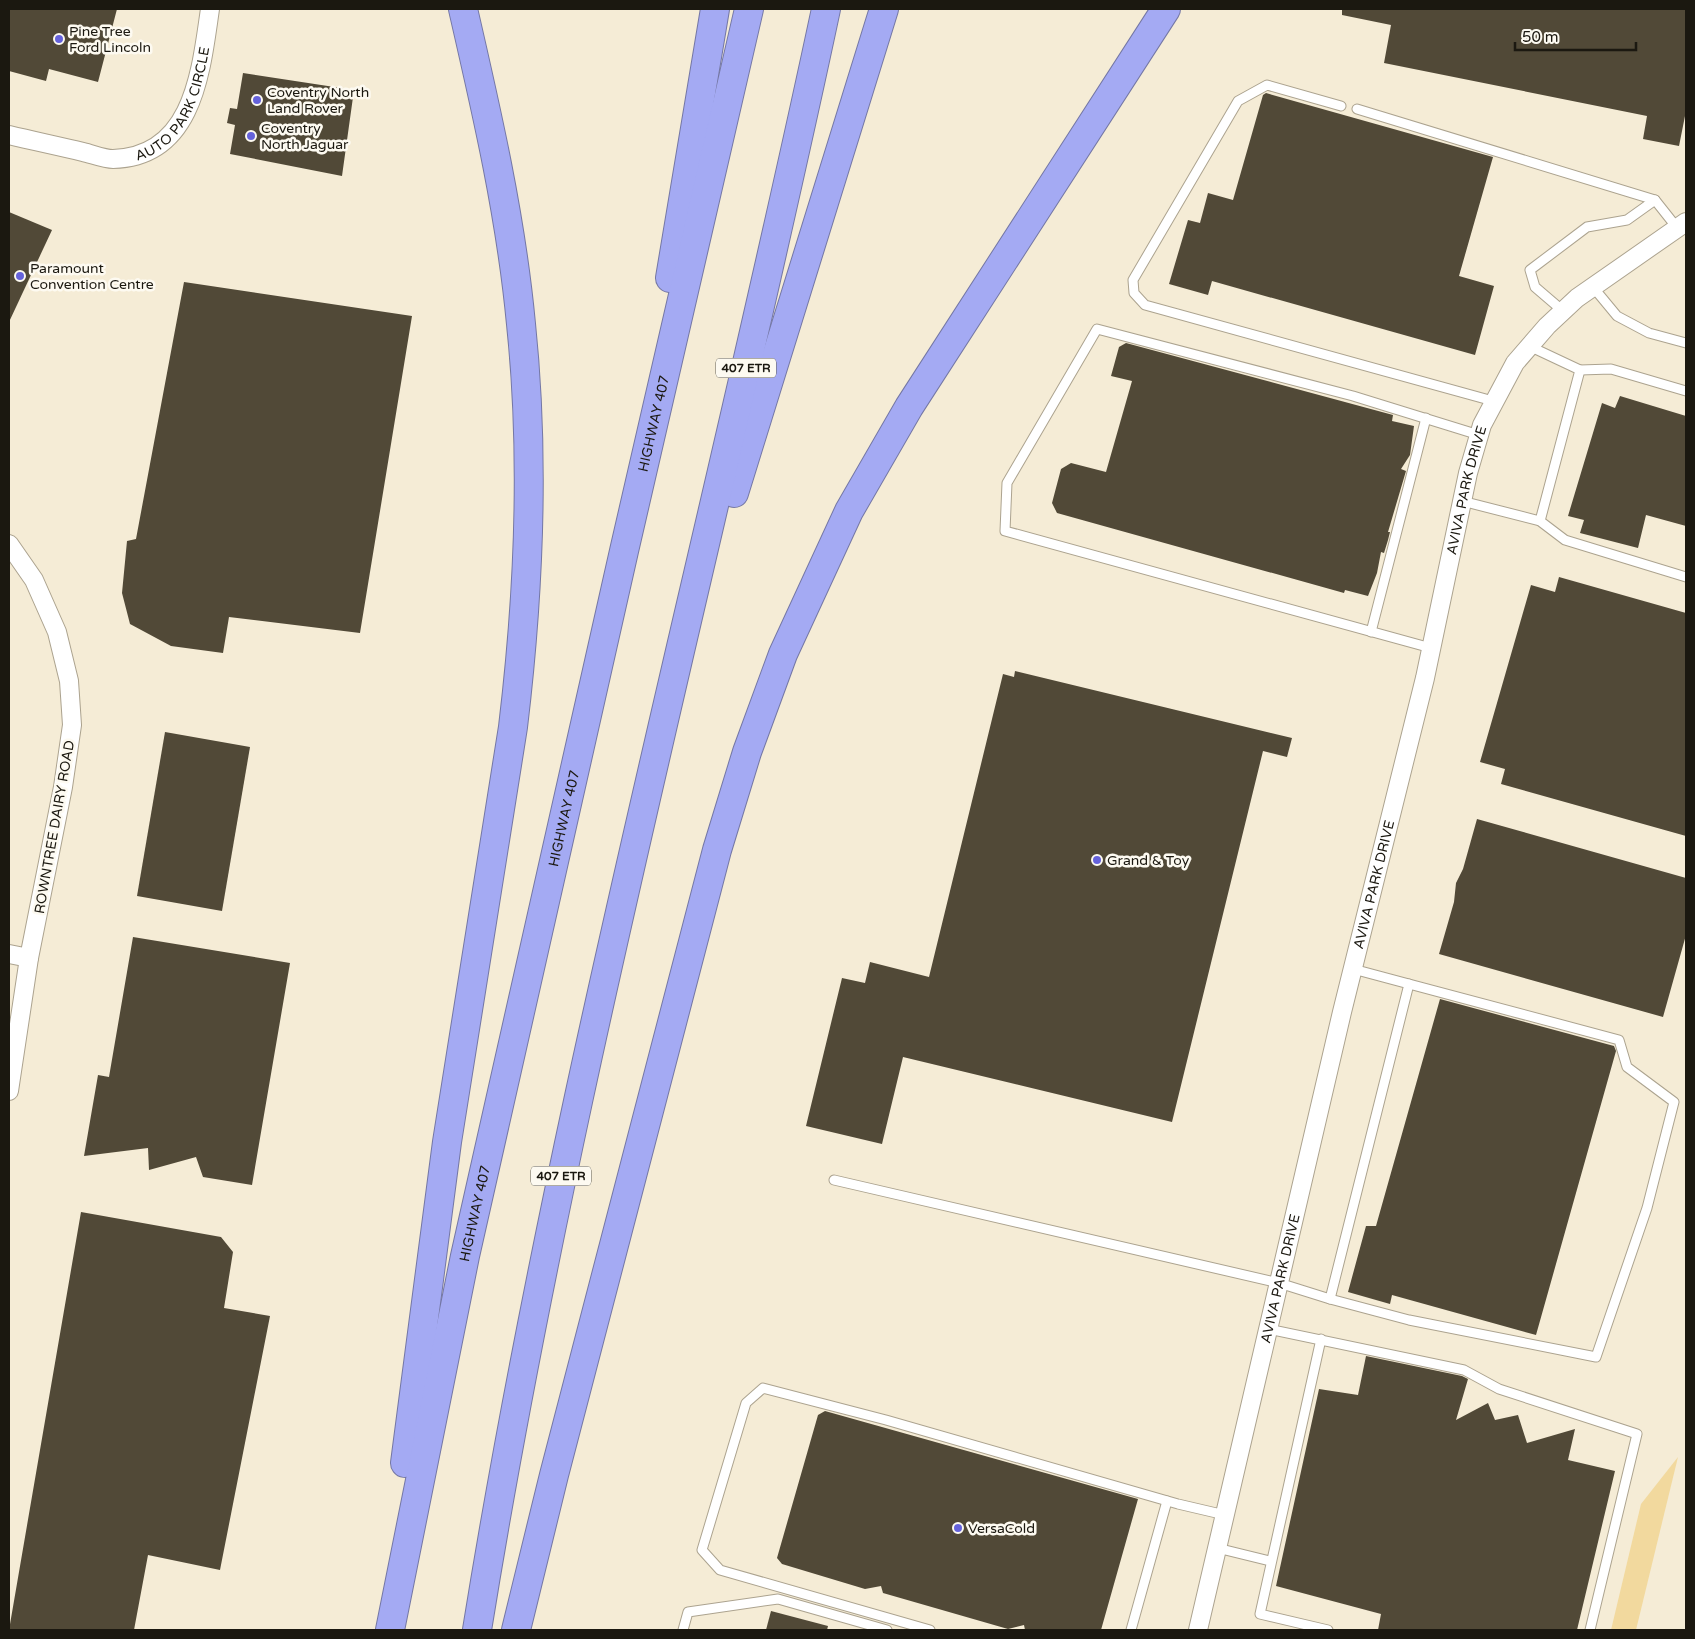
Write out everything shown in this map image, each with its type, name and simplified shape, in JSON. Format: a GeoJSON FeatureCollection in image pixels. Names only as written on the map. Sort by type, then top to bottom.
{"type":"FeatureCollection","features":[{"type":"Feature","properties":{"kind":"highway"},"geometry":{"type":"LineString","coordinates":[[384,1630],[447,1142],[513,727],[520,669],[527,556],[527,427],[521,324],[497,161],[463,9]]}},
{"type":"Feature","properties":{"kind":"highway"},"geometry":{"type":"LineString","coordinates":[[624,550],[715,9]]}},
{"type":"Feature","properties":{"kind":"highway","name":"HIGHWAY 407"},"geometry":{"type":"LineString","coordinates":[[390,1630],[465,1256],[624,550],[750,9]]}},
{"type":"Feature","properties":{"kind":"highway","name":"407 ETR"},"geometry":{"type":"LineString","coordinates":[[477,1630],[551,1224],[592,1032],[771,261],[826,9]]}},
{"type":"Feature","properties":{"kind":"highway"},"geometry":{"type":"LineString","coordinates":[[662,726],[884,9]]}},
{"type":"Feature","properties":{"kind":"highway"},"geometry":{"type":"LineString","coordinates":[[516,1630],[554,1475],[717,850],[747,752],[783,654],[850,511],[900,422],[1166,9]]}},
{"type":"Feature","properties":{"kind":"street","name":"AUTO PARK CIRCLE"},"geometry":{"type":"LineString","coordinates":[[9,135],[112,159],[143,154],[169,138],[183,118],[193,96],[210,9]]}},
{"type":"Feature","properties":{"kind":"street","name":"AVIVA PARK DRIVE"},"geometry":{"type":"LineString","coordinates":[[1198,1630],[1352,969],[1431,648],[1462,501],[1479,434],[1493,401],[1515,363],[1563,311],[1593,287],[1682,225]]}},
{"type":"Feature","properties":{"kind":"street","name":"ROWNTREE DAIRY ROAD"},"geometry":{"type":"LineString","coordinates":[[9,544],[34,580],[57,632],[69,681],[72,725],[64,787],[29,958],[9,1091]]}},
{"type":"Feature","properties":{"kind":"street"},"geometry":{"type":"LineString","coordinates":[[9,954],[29,958]]}},
{"type":"Feature","properties":{"kind":"lane"},"geometry":{"type":"LineString","coordinates":[[1341,106],[1266,85],[1238,101],[1133,280],[1134,293],[1145,306],[1493,401]]}},
{"type":"Feature","properties":{"kind":"lane"},"geometry":{"type":"LineString","coordinates":[[1357,109],[1655,200],[1682,225]]}},
{"type":"Feature","properties":{"kind":"lane"},"geometry":{"type":"LineString","coordinates":[[1563,311],[1536,287],[1530,270],[1588,227],[1627,220],[1655,200]]}},
{"type":"Feature","properties":{"kind":"lane"},"geometry":{"type":"LineString","coordinates":[[1593,287],[1616,316],[1649,333],[1686,343]]}},
{"type":"Feature","properties":{"kind":"lane"},"geometry":{"type":"LineString","coordinates":[[1431,648],[1005,531],[1007,483],[1097,329],[1352,396],[1479,434]]}},
{"type":"Feature","properties":{"kind":"lane"},"geometry":{"type":"LineString","coordinates":[[1530,346],[1580,370],[1611,369],[1686,391]]}},
{"type":"Feature","properties":{"kind":"lane"},"geometry":{"type":"LineString","coordinates":[[1540,521],[1580,370]]}},
{"type":"Feature","properties":{"kind":"lane"},"geometry":{"type":"LineString","coordinates":[[1370,632],[1426,418]]}},
{"type":"Feature","properties":{"kind":"lane"},"geometry":{"type":"LineString","coordinates":[[1462,501],[1540,521],[1565,540],[1686,577]]}},
{"type":"Feature","properties":{"kind":"lane"},"geometry":{"type":"LineString","coordinates":[[834,1180],[1279,1282],[1330,1299],[1408,1320],[1596,1357],[1652,1189],[1674,1102],[1627,1067],[1619,1040],[1352,969]]}},
{"type":"Feature","properties":{"kind":"lane"},"geometry":{"type":"LineString","coordinates":[[1330,1299],[1409,984]]}},
{"type":"Feature","properties":{"kind":"lane"},"geometry":{"type":"LineString","coordinates":[[1268,1329],[1464,1370],[1499,1389],[1637,1434],[1590,1630]]}},
{"type":"Feature","properties":{"kind":"lane"},"geometry":{"type":"LineString","coordinates":[[1321,1339],[1270,1561],[1260,1614],[1328,1630]]}},
{"type":"Feature","properties":{"kind":"lane"},"geometry":{"type":"LineString","coordinates":[[930,1630],[720,1570],[702,1550],[746,1403],[764,1388],[895,1423],[1167,1501],[1225,1515]]}},
{"type":"Feature","properties":{"kind":"lane"},"geometry":{"type":"LineString","coordinates":[[1131,1630],[1167,1501]]}},
{"type":"Feature","properties":{"kind":"lane"},"geometry":{"type":"LineString","coordinates":[[1217,1548],[1270,1561]]}},
{"type":"Feature","properties":{"kind":"lane"},"geometry":{"type":"LineString","coordinates":[[683,1630],[688,1612],[778,1599],[887,1630]]}},
{"type":"Feature","properties":{"kind":"shaded area"},"geometry":{"type":"Polygon","coordinates":[[[1678,1457],[1636,1630],[1611,1630],[1641,1504],[1678,1457]]]}},
{"type":"Feature","properties":{"kind":"building","name":"Pine Tree Ford Lincoln"},"geometry":{"type":"Polygon","coordinates":[[[9,9],[117,9],[98,82],[49,69],[46,81],[9,71],[9,9]]]}},
{"type":"Feature","properties":{"kind":"building"},"geometry":{"type":"Polygon","coordinates":[[[1342,9],[1686,9],[1686,111],[1679,146],[1643,139],[1647,116],[1384,63],[1391,25],[1342,15],[1342,9]]]}},
{"type":"Feature","properties":{"kind":"building"},"geometry":{"type":"Polygon","coordinates":[[[243,73],[354,90],[342,176],[230,154],[235,125],[227,123],[230,108],[237,109],[243,73]]]}},
{"type":"Feature","properties":{"kind":"building"},"geometry":{"type":"Polygon","coordinates":[[[1266,93],[1493,157],[1459,276],[1494,286],[1475,355],[1212,281],[1208,295],[1169,284],[1188,220],[1200,223],[1208,193],[1233,200],[1263,95],[1266,93]]]}},
{"type":"Feature","properties":{"kind":"building","name":"Paramount Convention Centre"},"geometry":{"type":"Polygon","coordinates":[[[9,212],[52,230],[9,322],[9,212]]]}},
{"type":"Feature","properties":{"kind":"building"},"geometry":{"type":"Polygon","coordinates":[[[184,282],[412,316],[360,633],[229,617],[223,653],[171,646],[130,624],[122,593],[127,541],[136,539],[184,282]]]}},
{"type":"Feature","properties":{"kind":"building"},"geometry":{"type":"Polygon","coordinates":[[[1126,343],[1393,415],[1392,421],[1414,426],[1410,455],[1401,469],[1406,471],[1388,532],[1390,532],[1388,540],[1384,553],[1381,552],[1377,573],[1368,596],[1345,590],[1344,593],[1057,513],[1052,503],[1061,469],[1071,463],[1106,472],[1132,381],[1111,376],[1119,347],[1126,343]]]}},
{"type":"Feature","properties":{"kind":"building"},"geometry":{"type":"Polygon","coordinates":[[[1620,396],[1686,416],[1686,526],[1646,515],[1638,548],[1580,533],[1584,520],[1568,516],[1602,403],[1615,408],[1620,396]]]}},
{"type":"Feature","properties":{"kind":"building"},"geometry":{"type":"Polygon","coordinates":[[[1559,577],[1686,613],[1686,836],[1501,784],[1505,769],[1480,762],[1531,585],[1555,592],[1559,577]]]}},
{"type":"Feature","properties":{"kind":"building","name":"Grand & Toy"},"geometry":{"type":"Polygon","coordinates":[[[1015,671],[1292,738],[1287,757],[1263,751],[1172,1122],[903,1057],[882,1144],[806,1126],[842,978],[865,983],[870,962],[929,977],[1003,674],[1014,677],[1015,671]]]}},
{"type":"Feature","properties":{"kind":"building"},"geometry":{"type":"Polygon","coordinates":[[[165,732],[250,747],[222,911],[137,896],[165,732]]]}},
{"type":"Feature","properties":{"kind":"building"},"geometry":{"type":"Polygon","coordinates":[[[1477,819],[1686,878],[1686,935],[1663,1017],[1439,954],[1454,902],[1456,883],[1463,869],[1477,819]]]}},
{"type":"Feature","properties":{"kind":"building"},"geometry":{"type":"Polygon","coordinates":[[[133,937],[290,963],[252,1185],[203,1177],[196,1157],[149,1170],[148,1148],[84,1156],[98,1075],[109,1077],[133,937]]]}},
{"type":"Feature","properties":{"kind":"building"},"geometry":{"type":"Polygon","coordinates":[[[1440,999],[1614,1046],[1616,1051],[1536,1335],[1392,1295],[1390,1304],[1348,1292],[1366,1226],[1376,1226],[1440,999]]]}},
{"type":"Feature","properties":{"kind":"building"},"geometry":{"type":"Polygon","coordinates":[[[81,1212],[221,1237],[233,1252],[224,1308],[270,1316],[220,1570],[148,1555],[134,1630],[9,1630],[81,1212]]]}},
{"type":"Feature","properties":{"kind":"building"},"geometry":{"type":"Polygon","coordinates":[[[1366,1356],[1462,1376],[1468,1379],[1456,1420],[1488,1403],[1495,1420],[1518,1415],[1527,1443],[1575,1429],[1568,1460],[1615,1471],[1577,1630],[1378,1630],[1381,1614],[1276,1586],[1319,1389],[1358,1395],[1366,1356]]]}},
{"type":"Feature","properties":{"kind":"building","name":"VersaCold"},"geometry":{"type":"Polygon","coordinates":[[[825,1411],[1138,1499],[1101,1630],[1025,1630],[1024,1625],[1008,1629],[883,1593],[881,1586],[865,1589],[782,1564],[777,1558],[818,1415],[825,1411]]]}},
{"type":"Feature","properties":{"kind":"building"},"geometry":{"type":"Polygon","coordinates":[[[771,1611],[828,1626],[827,1630],[766,1630],[771,1611]]]}},
{"type":"Feature","properties":{"kind":"place","name":"Pine Tree Ford Lincoln"},"geometry":{"type":"Point","coordinates":[59,39]}},
{"type":"Feature","properties":{"kind":"place","name":"Coventry North Land Rover"},"geometry":{"type":"Point","coordinates":[257,100]}},
{"type":"Feature","properties":{"kind":"place","name":"Coventry North Jaguar"},"geometry":{"type":"Point","coordinates":[251,136]}},
{"type":"Feature","properties":{"kind":"place","name":"Paramount Convention Centre"},"geometry":{"type":"Point","coordinates":[20,276]}},
{"type":"Feature","properties":{"kind":"place","name":"Grand & Toy"},"geometry":{"type":"Point","coordinates":[1097,860]}},
{"type":"Feature","properties":{"kind":"place","name":"VersaCold"},"geometry":{"type":"Point","coordinates":[958,1528]}}]}
